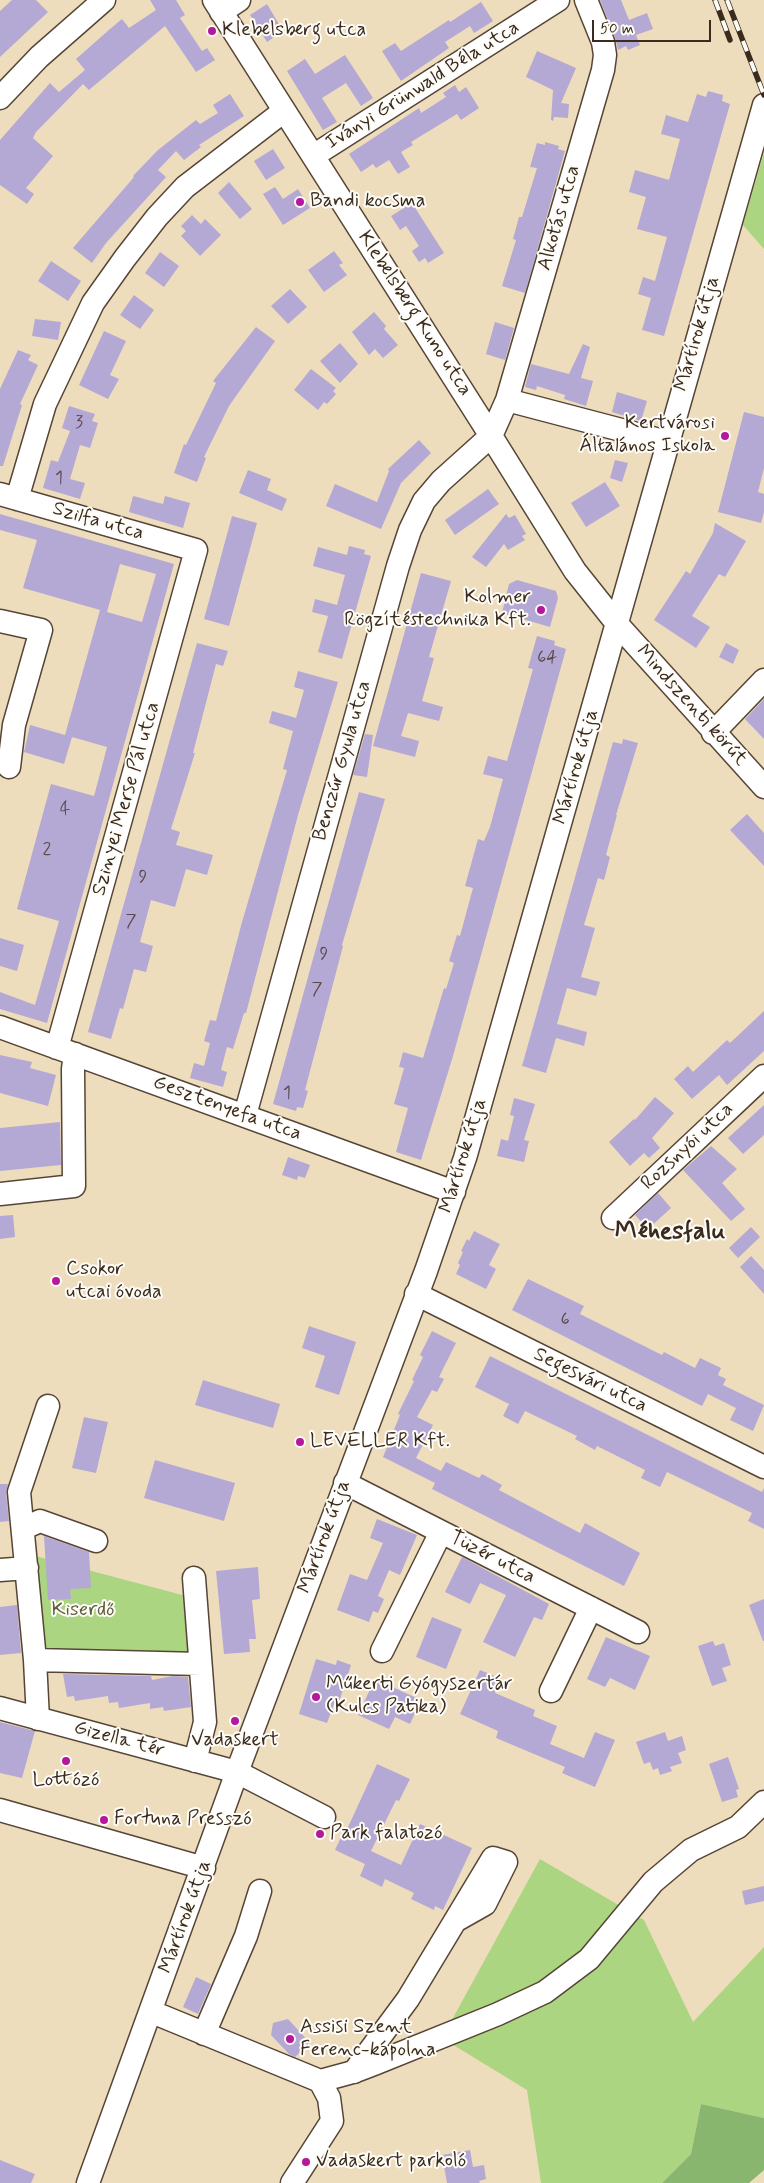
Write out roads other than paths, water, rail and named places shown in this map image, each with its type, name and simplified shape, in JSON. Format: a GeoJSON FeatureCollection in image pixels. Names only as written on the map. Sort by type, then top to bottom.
{"type":"FeatureCollection","features":[{"type":"Feature","properties":{"kind":"street"},"geometry":{"type":"LineString","coordinates":[[0,97],[39,57],[104,0]]}},
{"type":"Feature","properties":{"kind":"street","name":"Iványi Grünwald Béla utca"},"geometry":{"type":"LineString","coordinates":[[313,156],[558,0]]}},
{"type":"Feature","properties":{"kind":"street","name":"Alkotás utca"},"geometry":{"type":"LineString","coordinates":[[492,436],[507,400],[603,70],[605,55],[603,42],[586,0]]}},
{"type":"Feature","properties":{"kind":"street","name":"Klebelsberg Kuno utca"},"geometry":{"type":"LineString","coordinates":[[225,4],[284,111],[492,436],[575,571],[618,625]]}},
{"type":"Feature","properties":{"kind":"street","name":"Mártírok útja"},"geometry":{"type":"LineString","coordinates":[[88,2183],[152,2012],[237,1772],[454,1192],[618,625],[667,442],[764,105]]}},
{"type":"Feature","properties":{"kind":"street"},"geometry":{"type":"LineString","coordinates":[[9,496],[46,404],[93,303],[125,258],[185,187],[284,111]]}},
{"type":"Feature","properties":{"kind":"street"},"geometry":{"type":"LineString","coordinates":[[507,400],[667,442]]}},
{"type":"Feature","properties":{"kind":"street","name":"Benczúr Gyula utca"},"geometry":{"type":"LineString","coordinates":[[245,1115],[398,566],[410,530],[424,501],[441,480],[492,436]]}},
{"type":"Feature","properties":{"kind":"street","name":"Szilfa utca"},"geometry":{"type":"LineString","coordinates":[[9,496],[196,550]]}},
{"type":"Feature","properties":{"kind":"street","name":"Szinyei Merse Pál utca"},"geometry":{"type":"LineString","coordinates":[[0,1194],[74,1186],[73,1069],[66,1051],[196,550]]}},
{"type":"Feature","properties":{"kind":"street"},"geometry":{"type":"LineString","coordinates":[[0,621],[41,630],[10,703],[14,725],[9,767]]}},
{"type":"Feature","properties":{"kind":"street","name":"Mindszenti körút"},"geometry":{"type":"LineString","coordinates":[[618,625],[713,733],[764,787]]}},
{"type":"Feature","properties":{"kind":"street"},"geometry":{"type":"LineString","coordinates":[[713,733],[764,680]]}},
{"type":"Feature","properties":{"kind":"street","name":"Gesztenyefa utca"},"geometry":{"type":"LineString","coordinates":[[0,1027],[454,1192]]}},
{"type":"Feature","properties":{"kind":"street","name":"Rozsnyói utca"},"geometry":{"type":"LineString","coordinates":[[612,1218],[764,1076]]}},
{"type":"Feature","properties":{"kind":"street","name":"Segesvári utca"},"geometry":{"type":"LineString","coordinates":[[416,1294],[764,1467]]}},
{"type":"Feature","properties":{"kind":"street"},"geometry":{"type":"LineString","coordinates":[[38,1719],[24,1528],[19,1492],[48,1406]]}},
{"type":"Feature","properties":{"kind":"street","name":"Tüzér utca"},"geometry":{"type":"LineString","coordinates":[[345,1483],[638,1632]]}},
{"type":"Feature","properties":{"kind":"street"},"geometry":{"type":"LineString","coordinates":[[24,1528],[40,1521],[96,1541]]}},
{"type":"Feature","properties":{"kind":"street"},"geometry":{"type":"LineString","coordinates":[[382,1651],[441,1532]]}},
{"type":"Feature","properties":{"kind":"street"},"geometry":{"type":"LineString","coordinates":[[0,1570],[27,1568]]}},
{"type":"Feature","properties":{"kind":"street"},"geometry":{"type":"LineString","coordinates":[[194,1578],[205,1722],[195,1761]]}},
{"type":"Feature","properties":{"kind":"street"},"geometry":{"type":"LineString","coordinates":[[551,1691],[591,1608]]}},
{"type":"Feature","properties":{"kind":"street"},"geometry":{"type":"LineString","coordinates":[[35,1660],[200,1664]]}},
{"type":"Feature","properties":{"kind":"street","name":"Gizella tér"},"geometry":{"type":"LineString","coordinates":[[0,1708],[237,1772],[324,1817]]}},
{"type":"Feature","properties":{"kind":"street"},"geometry":{"type":"LineString","coordinates":[[152,2012],[320,2081],[353,2072],[498,2014],[545,1992],[589,1959],[653,1882],[691,1850],[738,1827],[764,1802]]}},
{"type":"Feature","properties":{"kind":"street"},"geometry":{"type":"LineString","coordinates":[[0,1810],[204,1868]]}},
{"type":"Feature","properties":{"kind":"street"},"geometry":{"type":"LineString","coordinates":[[204,2034],[246,1936],[260,1891]]}},
{"type":"Feature","properties":{"kind":"street"},"geometry":{"type":"LineString","coordinates":[[353,2072],[408,1999],[456,1921]]}},
{"type":"Feature","properties":{"kind":"street"},"geometry":{"type":"LineString","coordinates":[[292,2183],[332,2121],[329,2098],[320,2081]]}},
{"type":"Feature","properties":{"kind":"railway"},"geometry":{"type":"LineString","coordinates":[[715,0],[730,40]]}},
{"type":"Feature","properties":{"kind":"railway"},"geometry":{"type":"LineString","coordinates":[[727,0],[764,95]]}},
{"type":"Feature","properties":{"kind":"place","name":"Klebelsberg utca"},"geometry":{"type":"Point","coordinates":[212,31]}},
{"type":"Feature","properties":{"kind":"place","name":"Bandi kocsma"},"geometry":{"type":"Point","coordinates":[300,202]}},
{"type":"Feature","properties":{"kind":"place","name":"Kertvárosi Általános Iskola"},"geometry":{"type":"Point","coordinates":[725,436]}},
{"type":"Feature","properties":{"kind":"place","name":"Kolmer Rögzítéstechnika Kft."},"geometry":{"type":"Point","coordinates":[541,610]}},
{"type":"Feature","properties":{"kind":"place","name":"Csokor utcai óvoda"},"geometry":{"type":"Point","coordinates":[56,1281]}},
{"type":"Feature","properties":{"kind":"place","name":"LEVELLER Kft."},"geometry":{"type":"Point","coordinates":[300,1442]}},
{"type":"Feature","properties":{"kind":"place","name":"Műkerti Gyógyszertár (Kulcs Patika)"},"geometry":{"type":"Point","coordinates":[316,1697]}},
{"type":"Feature","properties":{"kind":"place","name":"Vadaskert"},"geometry":{"type":"Point","coordinates":[235,1721]}},
{"type":"Feature","properties":{"kind":"place","name":"Lottózó"},"geometry":{"type":"Point","coordinates":[66,1761]}},
{"type":"Feature","properties":{"kind":"place","name":"Fortuna Presszó"},"geometry":{"type":"Point","coordinates":[104,1820]}},
{"type":"Feature","properties":{"kind":"place","name":"Park falatozó"},"geometry":{"type":"Point","coordinates":[320,1834]}},
{"type":"Feature","properties":{"kind":"place","name":"Assisi Szent Ferenc-kápolna"},"geometry":{"type":"Point","coordinates":[290,2039]}},
{"type":"Feature","properties":{"kind":"place","name":"Vadaskert parkoló"},"geometry":{"type":"Point","coordinates":[306,2162]}},
{"type":"Feature","properties":{"kind":"district","name":"Méhesfalu"},"geometry":{"type":"Point","coordinates":[670,1233]}},
{"type":"Feature","properties":{"kind":"park label","name":"Kiserdő"},"geometry":{"type":"Point","coordinates":[83,1611]}}]}
